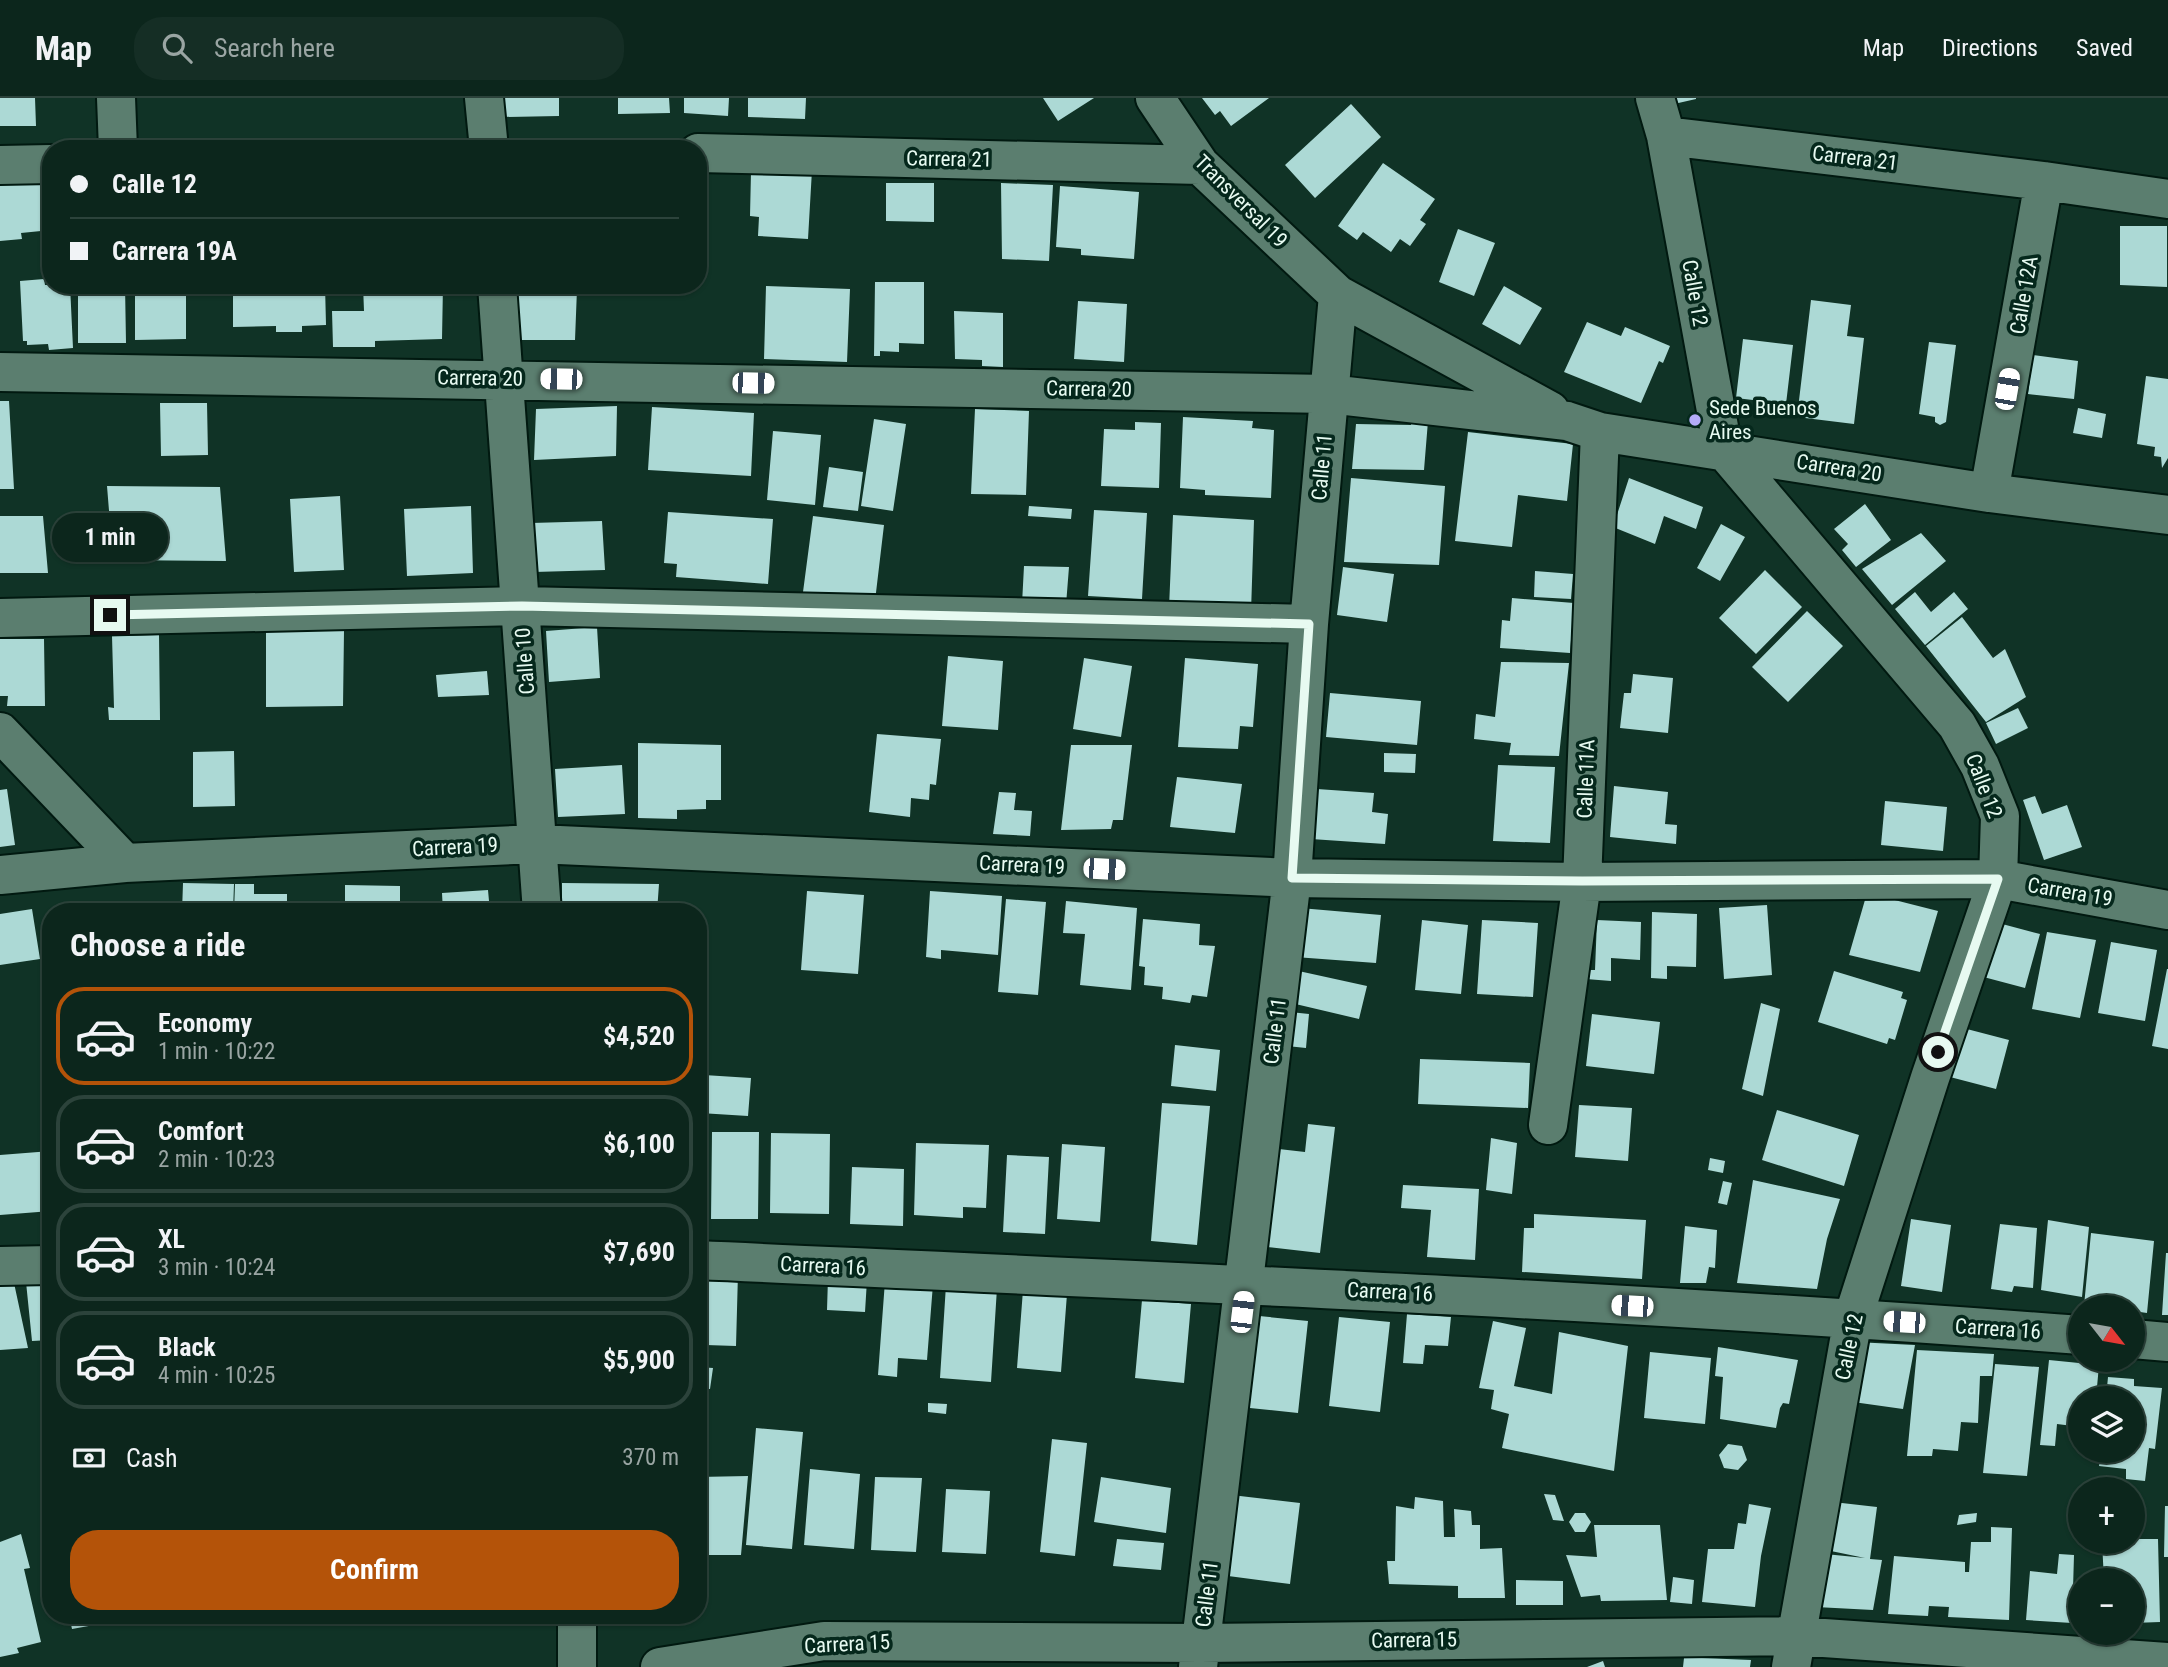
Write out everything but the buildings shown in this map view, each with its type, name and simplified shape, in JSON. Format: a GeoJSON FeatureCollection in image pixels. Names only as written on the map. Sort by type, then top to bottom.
{"type":"FeatureCollection","features":[{"type":"Feature","properties":{"kind":"street"},"geometry":{"type":"LineString","coordinates":[[117,98],[118,140]]}},
{"type":"Feature","properties":{"kind":"street"},"geometry":{"type":"LineString","coordinates":[[484,98],[488,140]]}},
{"type":"Feature","properties":{"kind":"street","name":"Transversal 19"},"geometry":{"type":"LineString","coordinates":[[1154,98],[1200,165],[1338,295],[1584,426]]}},
{"type":"Feature","properties":{"kind":"street","name":"Calle 12"},"geometry":{"type":"LineString","coordinates":[[1655,98],[1666,136],[1723,449],[1957,724],[1980,766],[2000,816],[1998,879],[1853,1318],[1793,1652]]}},
{"type":"Feature","properties":{"kind":"street","name":"Carrera 21"},"geometry":{"type":"LineString","coordinates":[[1666,136],[2044,181],[2168,199]]}},
{"type":"Feature","properties":{"kind":"street","name":"Carrera 21"},"geometry":{"type":"LineString","coordinates":[[707,153],[1200,165]]}},
{"type":"Feature","properties":{"kind":"street"},"geometry":{"type":"LineString","coordinates":[[0,165],[42,164]]}},
{"type":"Feature","properties":{"kind":"street","name":"Calle 12A"},"geometry":{"type":"LineString","coordinates":[[1989,493],[2044,181]]}},
{"type":"Feature","properties":{"kind":"street","name":"Calle 10"},"geometry":{"type":"LineString","coordinates":[[498,294],[541,903]]}},
{"type":"Feature","properties":{"kind":"street"},"geometry":{"type":"LineString","coordinates":[[1329,394],[1338,295]]}},
{"type":"Feature","properties":{"kind":"street","name":"Carrera 20"},"geometry":{"type":"LineString","coordinates":[[0,372],[1329,394],[1584,426],[1989,493],[2168,515]]}},
{"type":"Feature","properties":{"kind":"street","name":"Calle 11"},"geometry":{"type":"LineString","coordinates":[[1199,1655],[1246,1284],[1292,878],[1309,624],[1329,394]]}},
{"type":"Feature","properties":{"kind":"street","name":"Calle 11A"},"geometry":{"type":"LineString","coordinates":[[1548,1125],[1582,881],[1584,426]]}},
{"type":"Feature","properties":{"kind":"street"},"geometry":{"type":"LineString","coordinates":[[0,618],[522,606],[1309,624]]}},
{"type":"Feature","properties":{"kind":"street"},"geometry":{"type":"LineString","coordinates":[[0,732],[125,863]]}},
{"type":"Feature","properties":{"kind":"street","name":"Carrera 19"},"geometry":{"type":"LineString","coordinates":[[0,876],[125,863],[537,844],[1292,878],[1582,881],[1998,879],[2168,910]]}},
{"type":"Feature","properties":{"kind":"street","name":"Carrera 16"},"geometry":{"type":"LineString","coordinates":[[707,1261],[1246,1284],[1853,1318],[2068,1334]]}},
{"type":"Feature","properties":{"kind":"street"},"geometry":{"type":"LineString","coordinates":[[0,1266],[42,1265]]}},
{"type":"Feature","properties":{"kind":"street"},"geometry":{"type":"LineString","coordinates":[[2146,1340],[2168,1342]]}},
{"type":"Feature","properties":{"kind":"street"},"geometry":{"type":"LineString","coordinates":[[577,1624],[578,1667]]}},
{"type":"Feature","properties":{"kind":"street","name":"Carrera 15"},"geometry":{"type":"LineString","coordinates":[[660,1667],[824,1642],[1199,1655],[1793,1652],[2168,1662]]}},
{"type":"Feature","properties":{"kind":"place","name":"Sede Buenos Aires"},"geometry":{"type":"Point","coordinates":[1695,420]}},
{"type":"Feature","properties":{"kind":"route"},"geometry":{"type":"LineString","coordinates":[[110,615],[522,606],[1309,624],[1292,878],[1582,881],[1998,879],[1938,1052]]}}]}
